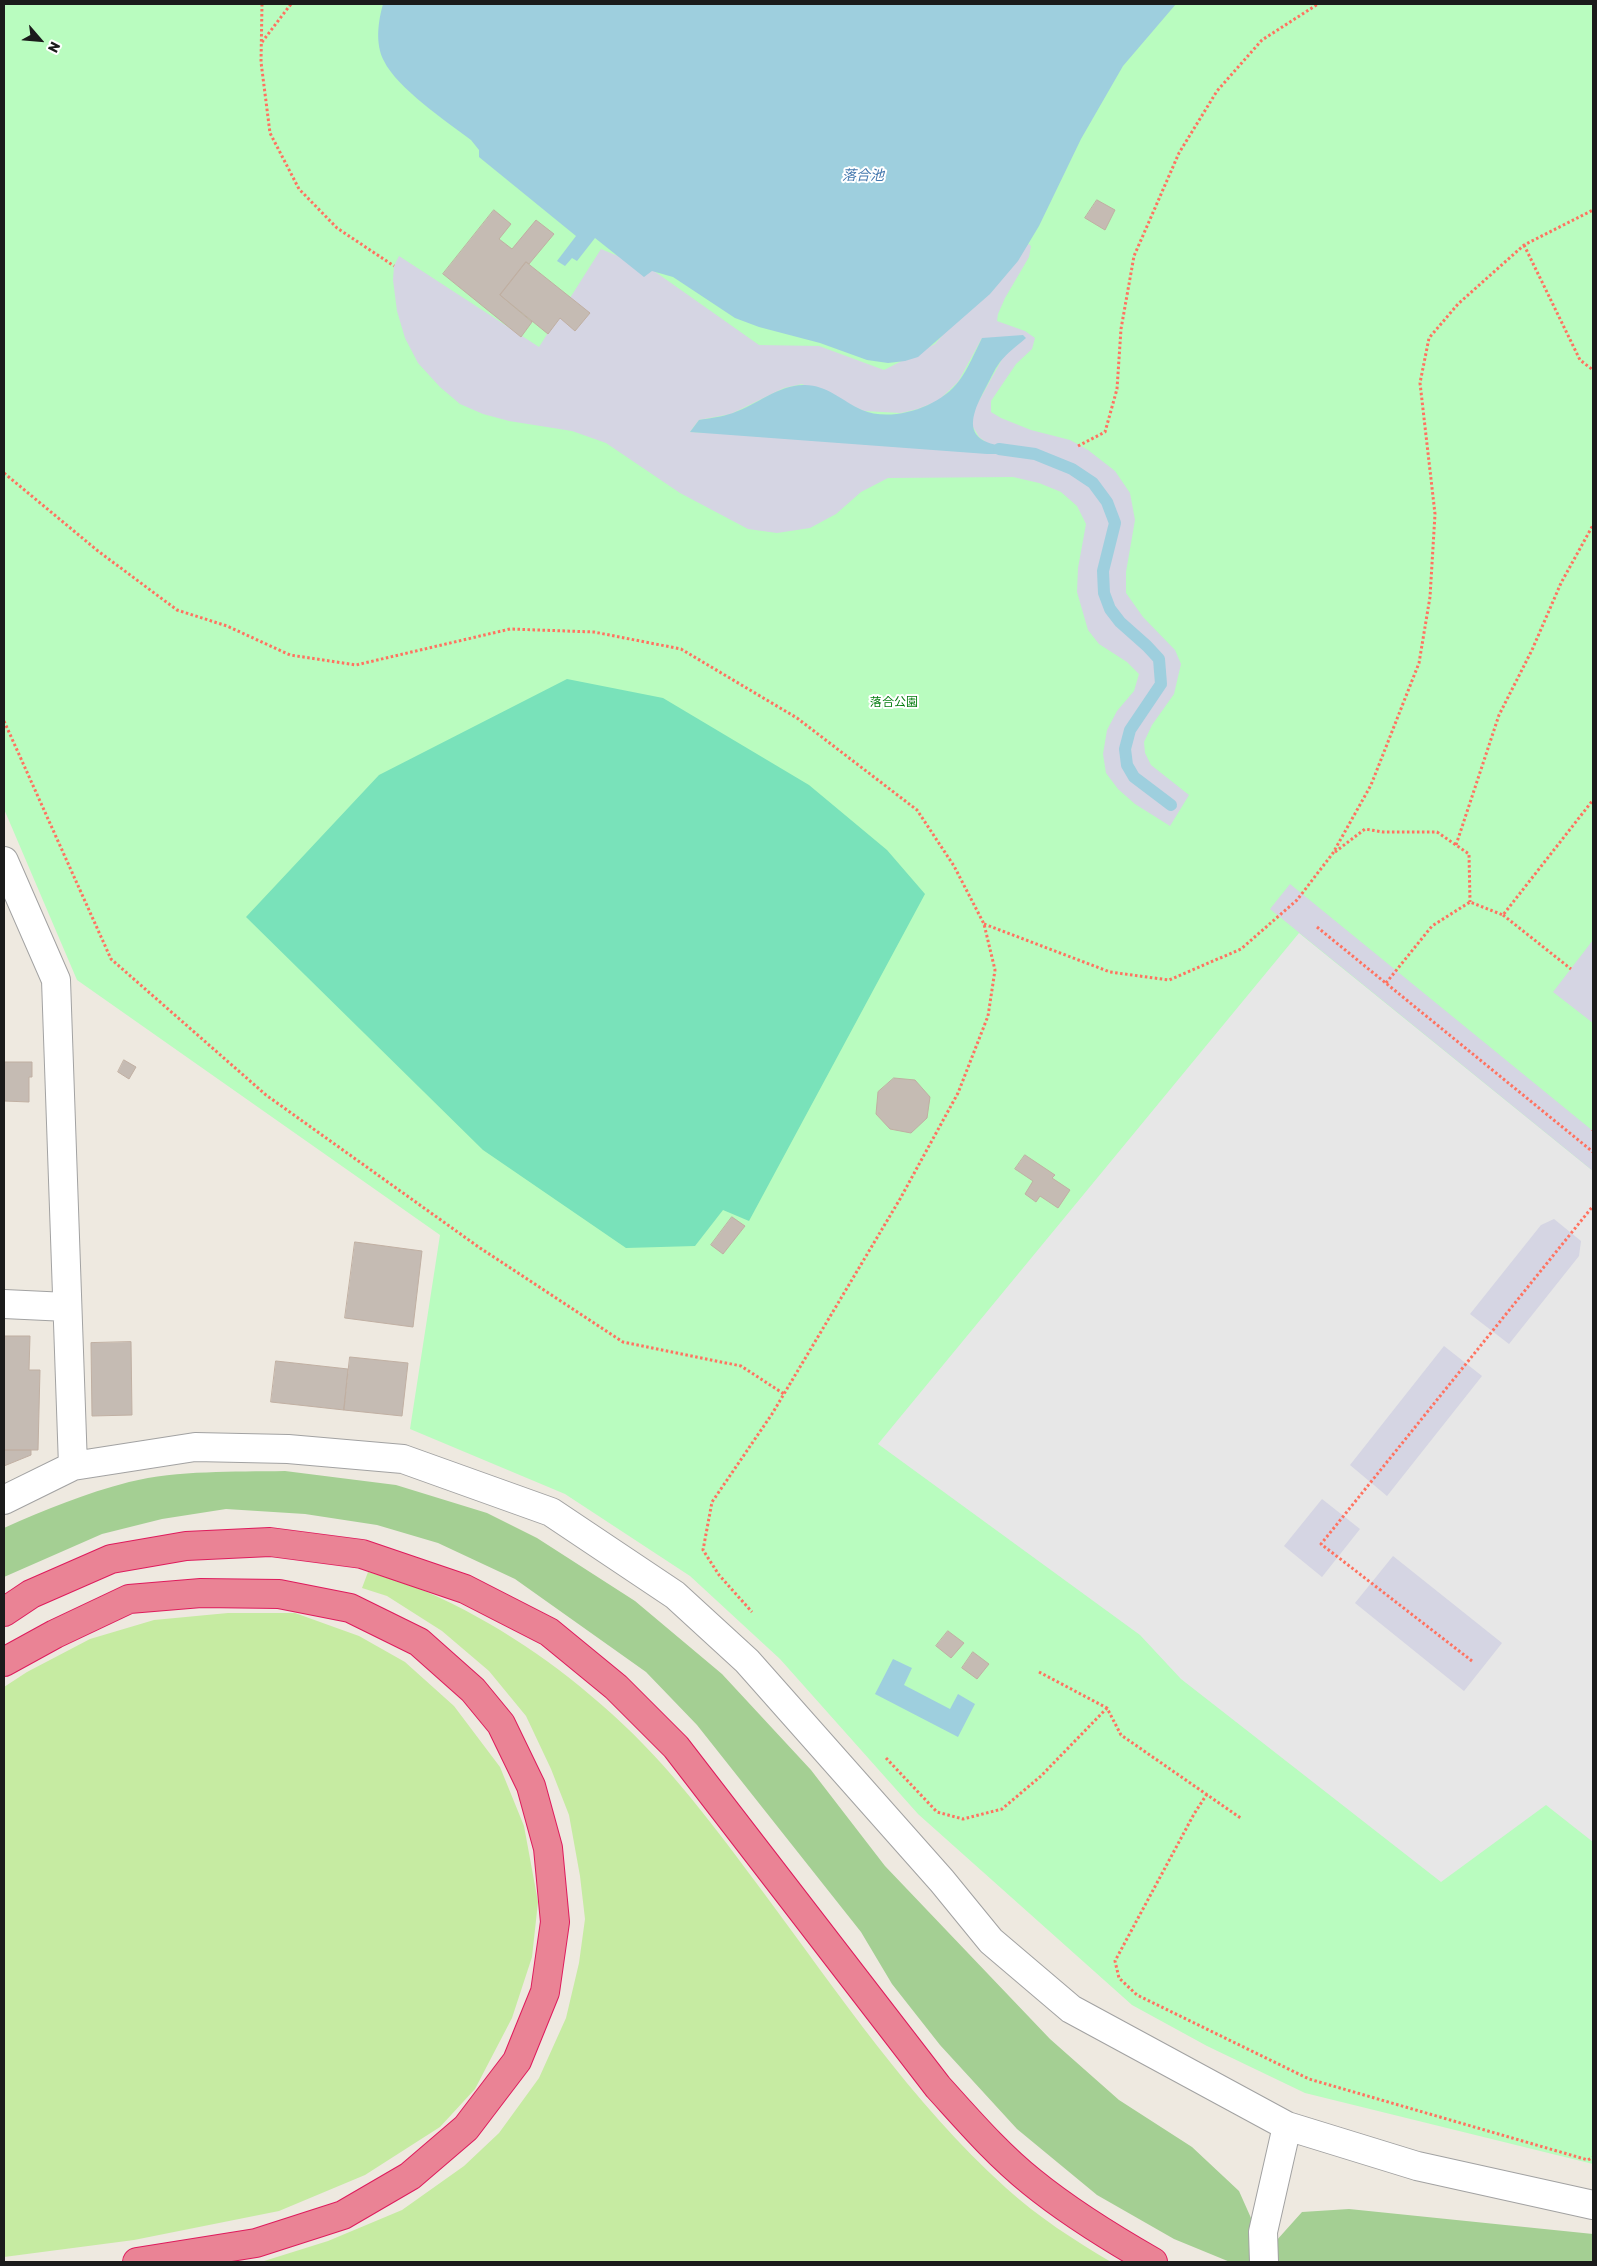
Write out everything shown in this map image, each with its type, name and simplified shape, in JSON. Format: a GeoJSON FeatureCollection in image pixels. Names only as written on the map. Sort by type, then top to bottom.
{"type":"FeatureCollection","features":[{"type":"Feature","properties":{"kind":"highway"},"geometry":{"type":"LineString","coordinates":[[4,1612],[31,1594],[111,1559],[186,1546],[270,1542],[362,1554],[465,1589],[549,1632],[616,1687],[676,1747],[926,2072],[984,2137],[1031,2181],[1092,2227],[1153,2262]]}},
{"type":"Feature","properties":{"kind":"highway"},"geometry":{"type":"LineString","coordinates":[[4,1662],[55,1634],[129,1599],[201,1593],[280,1594],[350,1608],[419,1642],[479,1697],[501,1724],[531,1786],[548,1848],[555,1922],[544,1992],[517,2061],[466,2128],[410,2176],[343,2215],[256,2243],[137,2262]]}},
{"type":"Feature","properties":{"kind":"street"},"geometry":{"type":"LineString","coordinates":[[4,861],[56,980],[73,1466]]}},
{"type":"Feature","properties":{"kind":"street"},"geometry":{"type":"LineString","coordinates":[[4,1304],[67,1307]]}},
{"type":"Feature","properties":{"kind":"street"},"geometry":{"type":"LineString","coordinates":[[4,1500],[73,1466],[195,1447],[288,1449],[403,1459],[552,1512],[675,1595],[747,1661],[942,1882],[991,1941],[1071,2009],[1287,2126],[1417,2166],[1593,2205]]}},
{"type":"Feature","properties":{"kind":"street"},"geometry":{"type":"LineString","coordinates":[[1264,2262],[1263,2232],[1287,2126]]}},
{"type":"Feature","properties":{"kind":"path"},"geometry":{"type":"LineString","coordinates":[[262,4],[261,62],[270,133],[299,189],[337,228],[394,266]]}},
{"type":"Feature","properties":{"kind":"path"},"geometry":{"type":"LineString","coordinates":[[262,43],[291,4]]}},
{"type":"Feature","properties":{"kind":"path"},"geometry":{"type":"LineString","coordinates":[[1078,446],[1105,432],[1117,389],[1121,329],[1134,256],[1179,153],[1217,91],[1262,40],[1318,4]]}},
{"type":"Feature","properties":{"kind":"path"},"geometry":{"type":"LineString","coordinates":[[984,924],[1110,972],[1168,980],[1241,949],[1297,900],[1333,853],[1371,785],[1419,663],[1430,597],[1435,514],[1420,383],[1429,338],[1458,304],[1524,245],[1593,210]]}},
{"type":"Feature","properties":{"kind":"path"},"geometry":{"type":"LineString","coordinates":[[1524,245],[1580,360],[1593,370]]}},
{"type":"Feature","properties":{"kind":"path"},"geometry":{"type":"LineString","coordinates":[[4,473],[98,551],[176,610],[227,626],[290,655],[356,665],[510,629],[594,632],[681,649],[796,718],[918,810],[954,866],[984,924],[995,970],[988,1016],[958,1093],[900,1199],[784,1394],[712,1502],[703,1550],[719,1574],[758,1620]]}},
{"type":"Feature","properties":{"kind":"path"},"geometry":{"type":"LineString","coordinates":[[1456,845],[1499,715],[1532,650],[1561,583],[1593,525]]}},
{"type":"Feature","properties":{"kind":"path"},"geometry":{"type":"LineString","coordinates":[[4,721],[112,959],[266,1095],[480,1248],[623,1342],[741,1366],[784,1394]]}},
{"type":"Feature","properties":{"kind":"path"},"geometry":{"type":"LineString","coordinates":[[1503,915],[1593,800]]}},
{"type":"Feature","properties":{"kind":"path"},"geometry":{"type":"LineString","coordinates":[[1333,853],[1365,829],[1383,832],[1437,832],[1469,854],[1470,902]]}},
{"type":"Feature","properties":{"kind":"path"},"geometry":{"type":"LineString","coordinates":[[1470,902],[1503,915],[1571,969]]}},
{"type":"Feature","properties":{"kind":"path"},"geometry":{"type":"LineString","coordinates":[[1386,983],[1432,926],[1470,902]]}},
{"type":"Feature","properties":{"kind":"path"},"geometry":{"type":"LineString","coordinates":[[1317,927],[1593,1152]]}},
{"type":"Feature","properties":{"kind":"path"},"geometry":{"type":"LineString","coordinates":[[1472,1661],[1321,1544],[1593,1206]]}},
{"type":"Feature","properties":{"kind":"path"},"geometry":{"type":"LineString","coordinates":[[1039,1672],[1107,1708],[1121,1735],[1242,1818]]}},
{"type":"Feature","properties":{"kind":"path"},"geometry":{"type":"LineString","coordinates":[[884,1756],[937,1812],[963,1819],[1002,1809],[1041,1776],[1107,1708]]}},
{"type":"Feature","properties":{"kind":"path"},"geometry":{"type":"LineString","coordinates":[[1207,1794],[1194,1814],[1115,1961],[1120,1978],[1137,1995],[1309,2079],[1588,2160],[1593,2157]]}},
{"type":"Feature","properties":{"kind":"green space","name":"落合公園"},"geometry":{"type":"Polygon","coordinates":[[[4,4],[1593,4],[1593,2164],[1305,2093],[1207,2046],[1132,2005],[918,1814],[780,1659],[690,1576],[565,1494],[410,1429],[440,1235],[77,980],[4,809],[4,4]]]}},
{"type":"Feature","properties":{"kind":"green space"},"geometry":{"type":"Polygon","coordinates":[[[567,679],[663,698],[809,785],[887,850],[925,894],[749,1221],[723,1210],[695,1246],[626,1248],[483,1150],[246,917],[379,775],[567,679]]]}},
{"type":"Feature","properties":{"kind":"green space"},"geometry":{"type":"Polygon","coordinates":[[[285,1471],[396,1485],[487,1513],[537,1538],[635,1601],[722,1674],[811,1770],[885,1866],[1050,2039],[1119,2100],[1192,2147],[1239,2191],[1251,2218],[1251,2262],[1230,2262],[1174,2239],[1097,2195],[1017,2129],[940,2045],[892,1984],[861,1932],[697,1725],[646,1672],[515,1579],[438,1543],[377,1525],[305,1514],[226,1509],[162,1519],[102,1534],[4,1577],[4,1528],[65,1502],[129,1482],[167,1475],[206,1472],[285,1471]]]}},
{"type":"Feature","properties":{"kind":"green space"},"geometry":{"type":"Polygon","coordinates":[[[368,1572],[427,1592],[477,1617],[547,1661],[612,1714],[654,1755],[692,1799],[877,2046],[939,2120],[971,2155],[1018,2199],[1057,2228],[1111,2262],[261,2262],[328,2241],[402,2210],[464,2166],[499,2133],[539,2078],[566,2018],[579,1963],[585,1919],[580,1876],[569,1815],[551,1769],[526,1716],[489,1671],[442,1631],[387,1596],[362,1588],[368,1572]]]}},
{"type":"Feature","properties":{"kind":"green space"},"geometry":{"type":"Polygon","coordinates":[[[228,1613],[295,1613],[359,1636],[405,1662],[454,1706],[500,1767],[524,1826],[538,1902],[532,1957],[512,2018],[475,2089],[440,2127],[365,2175],[279,2211],[134,2240],[4,2257],[4,1687],[27,1672],[90,1639],[154,1620],[228,1613]]]}},
{"type":"Feature","properties":{"kind":"green space"},"geometry":{"type":"Polygon","coordinates":[[[1349,2209],[1593,2234],[1593,2262],[1277,2262],[1276,2241],[1302,2212],[1349,2209]]]}},
{"type":"Feature","properties":{"kind":"shaded area"},"geometry":{"type":"Polygon","coordinates":[[[1023,240],[1031,246],[1029,257],[1005,298],[997,321],[1025,331],[1035,338],[1032,349],[1016,364],[991,401],[991,412],[1031,430],[1070,440],[1088,450],[1115,471],[1130,493],[1135,520],[1126,572],[1126,593],[1143,617],[1175,650],[1181,664],[1174,694],[1152,725],[1144,742],[1145,753],[1151,765],[1189,795],[1170,826],[1135,804],[1118,789],[1106,773],[1103,754],[1107,730],[1117,711],[1134,691],[1139,674],[1127,662],[1099,644],[1088,630],[1077,592],[1078,568],[1086,524],[1077,506],[1061,492],[1039,483],[1013,477],[888,478],[861,492],[836,514],[810,528],[777,533],[748,529],[680,493],[606,443],[572,431],[509,421],[483,414],[460,404],[440,387],[418,363],[405,338],[397,311],[393,280],[394,266],[399,256],[539,347],[601,249],[654,271],[759,345],[819,346],[884,370],[935,344],[1023,240]],[[982,338],[958,382],[938,401],[901,413],[864,411],[802,384],[784,388],[731,414],[699,420],[690,432],[1012,447],[987,443],[979,437],[973,427],[972,419],[976,406],[1001,361],[982,338]]]}},
{"type":"Feature","properties":{"kind":"shaded area"},"geometry":{"type":"Polygon","coordinates":[[[1290,884],[1593,1131],[1593,1171],[1270,909],[1290,884]]]}},
{"type":"Feature","properties":{"kind":"shaded area"},"geometry":{"type":"Polygon","coordinates":[[[1299,933],[1593,1171],[1593,1842],[1546,1805],[1441,1882],[1181,1679],[1140,1635],[878,1444],[1299,933]]]}},
{"type":"Feature","properties":{"kind":"shaded area"},"geometry":{"type":"Polygon","coordinates":[[[1593,940],[1593,1023],[1553,992],[1593,940]]]}},
{"type":"Feature","properties":{"kind":"shaded area"},"geometry":{"type":"Polygon","coordinates":[[[1554,1219],[1581,1241],[1579,1256],[1509,1344],[1470,1314],[1541,1225],[1554,1219]]]}},
{"type":"Feature","properties":{"kind":"shaded area"},"geometry":{"type":"Polygon","coordinates":[[[1444,1346],[1482,1376],[1387,1496],[1350,1465],[1444,1346]]]}},
{"type":"Feature","properties":{"kind":"shaded area"},"geometry":{"type":"Polygon","coordinates":[[[1322,1499],[1360,1529],[1322,1577],[1284,1546],[1322,1499]]]}},
{"type":"Feature","properties":{"kind":"shaded area"},"geometry":{"type":"Polygon","coordinates":[[[1393,1556],[1502,1643],[1464,1691],[1355,1603],[1393,1556]]]}},
{"type":"Feature","properties":{"kind":"water","name":"落合池"},"geometry":{"type":"Polygon","coordinates":[[[383,4],[1176,4],[1123,66],[1081,139],[1039,226],[1018,261],[990,294],[918,357],[888,363],[867,360],[820,343],[759,327],[735,318],[673,277],[652,271],[644,277],[595,238],[577,261],[572,258],[565,266],[557,261],[576,236],[479,157],[479,150],[471,140],[423,104],[390,71],[381,54],[378,40],[383,4]]]}},
{"type":"Feature","properties":{"kind":"water"},"geometry":{"type":"Polygon","coordinates":[[[1023,335],[1026,338],[1006,355],[996,368],[979,401],[973,422],[974,430],[978,437],[986,442],[1012,447],[1017,454],[987,454],[690,432],[699,420],[742,410],[785,388],[803,385],[811,385],[827,390],[862,410],[874,414],[887,415],[915,410],[928,405],[951,390],[965,371],[982,338],[1023,335]]]}},
{"type":"Feature","properties":{"kind":"water"},"geometry":{"type":"Polygon","coordinates":[[[893,1659],[912,1668],[904,1685],[950,1709],[958,1694],[975,1704],[958,1737],[875,1694],[893,1659]]]}},
{"type":"Feature","properties":{"kind":"building"},"geometry":{"type":"Polygon","coordinates":[[[1097,200],[1115,210],[1105,230],[1085,218],[1097,200]]]}},
{"type":"Feature","properties":{"kind":"building"},"geometry":{"type":"Polygon","coordinates":[[[494,210],[511,224],[499,239],[512,249],[536,220],[554,234],[529,264],[526,262],[500,295],[532,322],[521,337],[443,274],[494,210]]]}},
{"type":"Feature","properties":{"kind":"building"},"geometry":{"type":"Polygon","coordinates":[[[526,262],[590,313],[575,331],[560,318],[548,334],[500,295],[526,262]]]}},
{"type":"Feature","properties":{"kind":"building"},"geometry":{"type":"Polygon","coordinates":[[[124,1060],[136,1067],[129,1079],[118,1072],[124,1060]]]}},
{"type":"Feature","properties":{"kind":"building"},"geometry":{"type":"Polygon","coordinates":[[[4,1062],[32,1062],[32,1077],[29,1077],[29,1102],[4,1101],[4,1062]]]}},
{"type":"Feature","properties":{"kind":"building"},"geometry":{"type":"Polygon","coordinates":[[[894,1078],[915,1080],[930,1097],[927,1118],[911,1133],[890,1129],[876,1114],[878,1092],[894,1078]]]}},
{"type":"Feature","properties":{"kind":"building"},"geometry":{"type":"Polygon","coordinates":[[[1025,1155],[1055,1175],[1052,1178],[1070,1190],[1058,1208],[1040,1196],[1036,1202],[1025,1194],[1033,1181],[1015,1169],[1025,1155]]]}},
{"type":"Feature","properties":{"kind":"building"},"geometry":{"type":"Polygon","coordinates":[[[732,1217],[745,1226],[723,1254],[711,1245],[732,1217]]]}},
{"type":"Feature","properties":{"kind":"building"},"geometry":{"type":"Polygon","coordinates":[[[355,1242],[422,1251],[413,1327],[345,1318],[355,1242]]]}},
{"type":"Feature","properties":{"kind":"building"},"geometry":{"type":"Polygon","coordinates":[[[4,1336],[30,1336],[29,1370],[40,1370],[38,1450],[4,1450],[4,1336]]]}},
{"type":"Feature","properties":{"kind":"building"},"geometry":{"type":"Polygon","coordinates":[[[131,1342],[132,1415],[92,1416],[91,1343],[131,1342]]]}},
{"type":"Feature","properties":{"kind":"building"},"geometry":{"type":"Polygon","coordinates":[[[350,1357],[408,1363],[402,1416],[344,1410],[350,1357]]]}},
{"type":"Feature","properties":{"kind":"building"},"geometry":{"type":"Polygon","coordinates":[[[276,1361],[348,1369],[344,1410],[271,1402],[276,1361]]]}},
{"type":"Feature","properties":{"kind":"building"},"geometry":{"type":"Polygon","coordinates":[[[4,1450],[31,1450],[31,1455],[4,1466],[4,1450]]]}},
{"type":"Feature","properties":{"kind":"building"},"geometry":{"type":"Polygon","coordinates":[[[948,1631],[964,1643],[951,1658],[936,1646],[948,1631]]]}},
{"type":"Feature","properties":{"kind":"building"},"geometry":{"type":"Polygon","coordinates":[[[973,1652],[989,1664],[977,1679],[962,1668],[973,1652]]]}},
{"type":"Feature","properties":{"kind":"waterway"},"geometry":{"type":"LineString","coordinates":[[999,449],[1035,454],[1072,469],[1093,483],[1107,502],[1115,523],[1103,571],[1104,593],[1110,609],[1120,622],[1159,659],[1161,684],[1130,730],[1125,749],[1127,765],[1134,777],[1171,805]]}}]}
